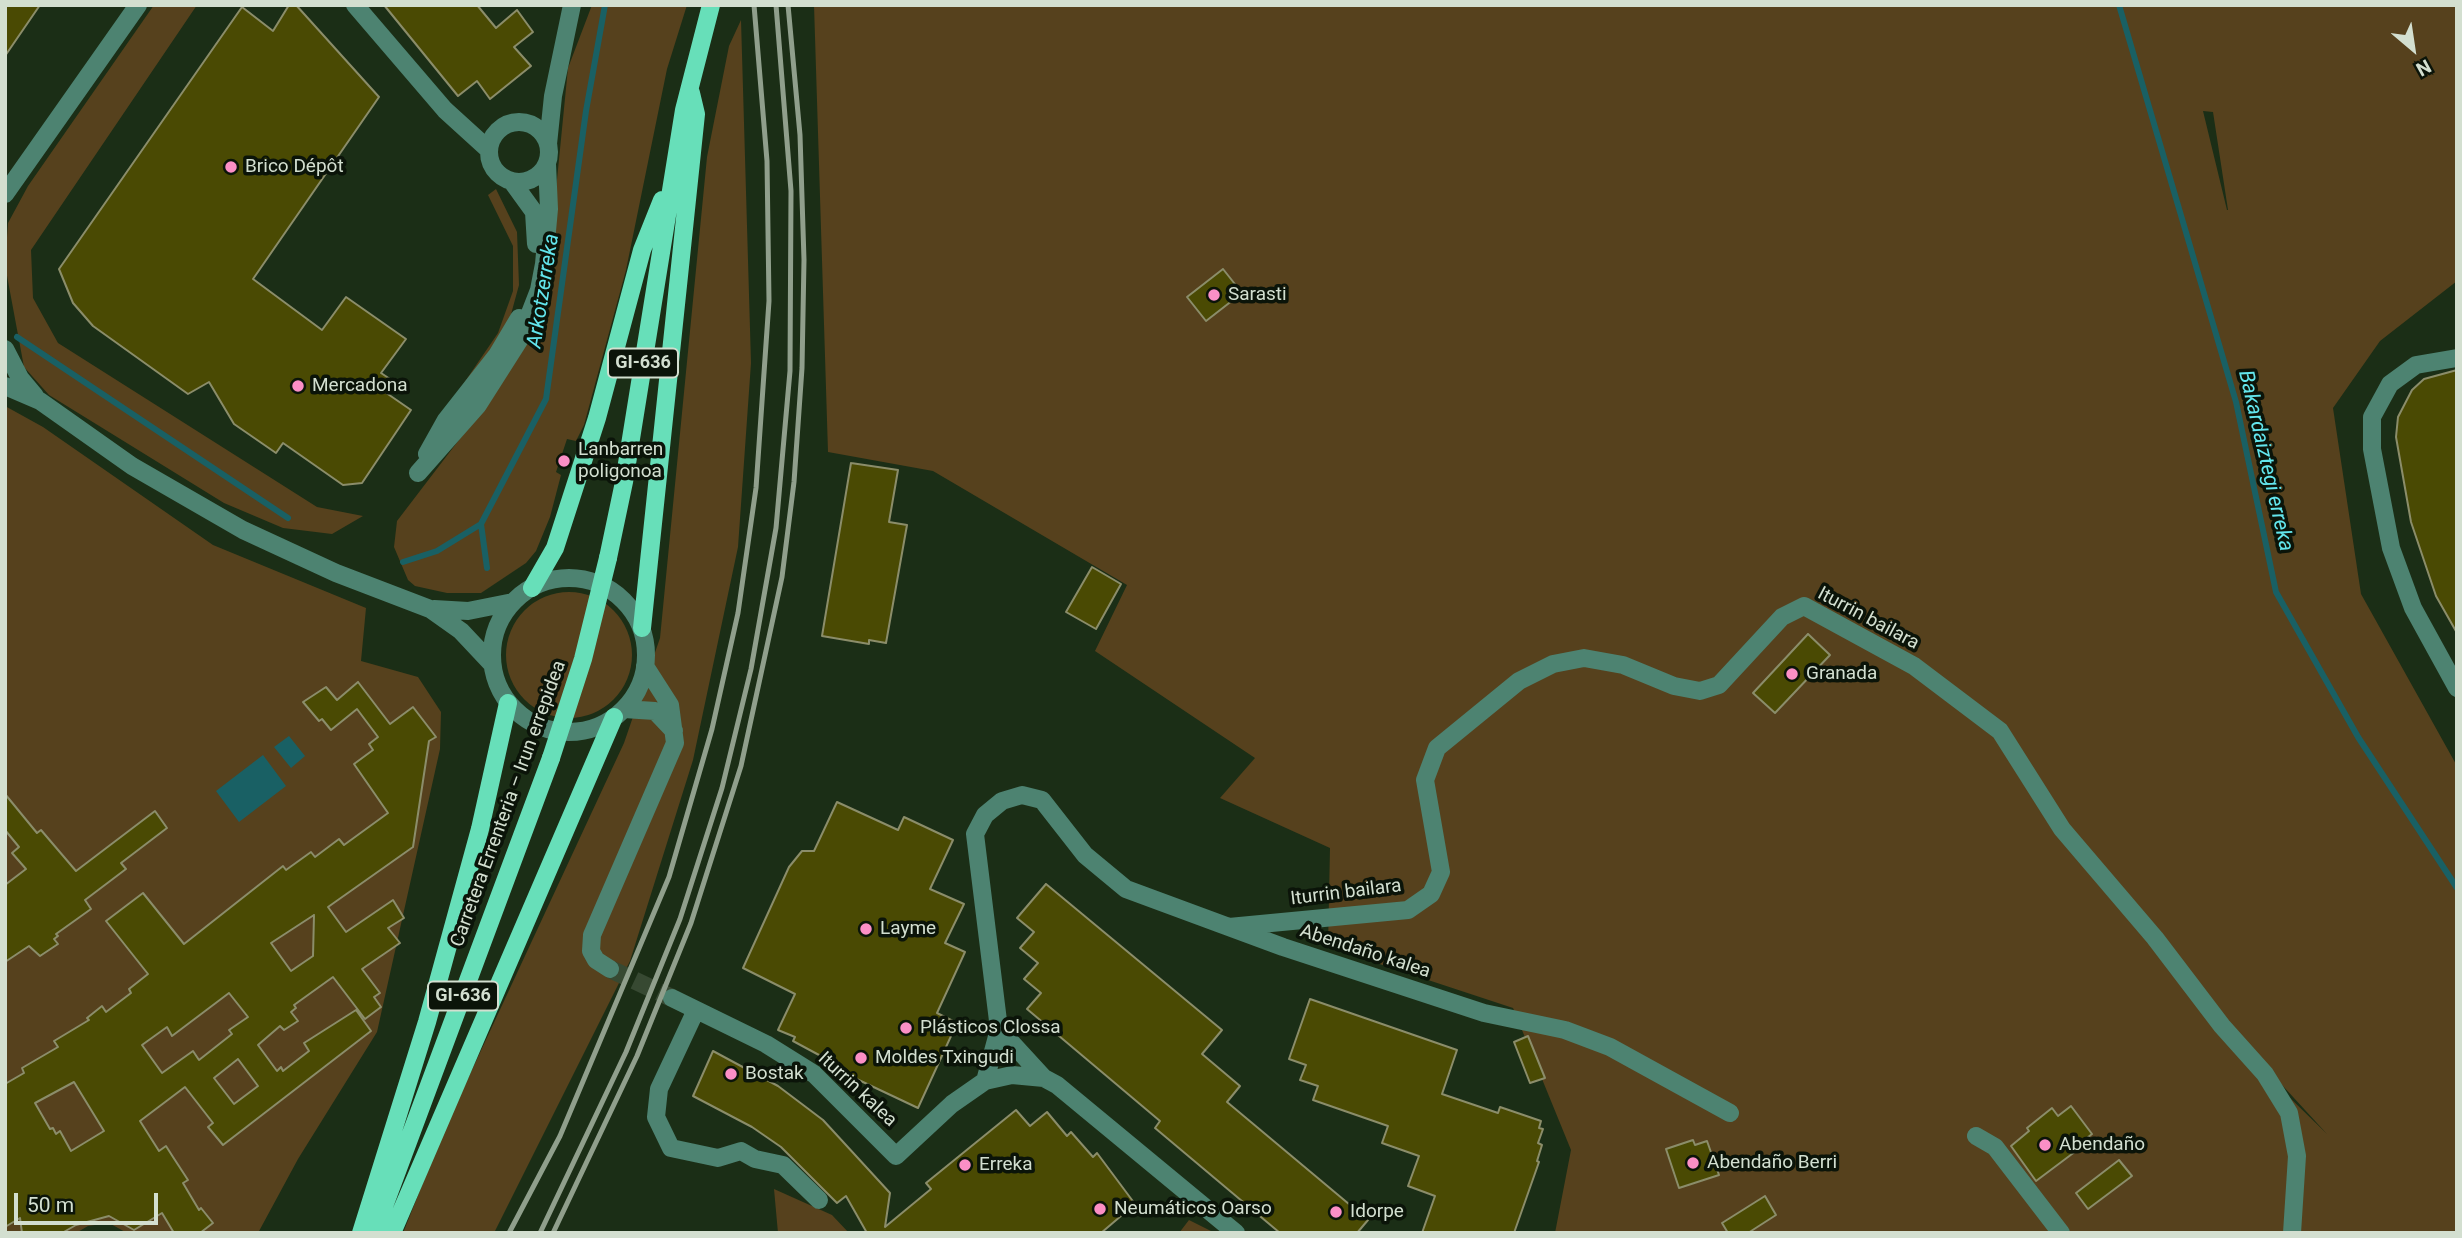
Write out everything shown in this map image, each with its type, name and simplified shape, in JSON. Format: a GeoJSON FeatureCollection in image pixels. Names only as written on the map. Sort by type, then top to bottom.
{"type":"FeatureCollection","features":[{"type":"Feature","properties":{"kind":"main road","name":"Carretera Errenteria – Irun errepidea"},"geometry":{"type":"LineString","coordinates":[[374,1233],[551,758],[583,659],[624,482],[689,86],[710,5]]}},
{"type":"Feature","properties":{"kind":"main road"},"geometry":{"type":"LineString","coordinates":[[642,628],[696,114],[689,86]]}},
{"type":"Feature","properties":{"kind":"main road"},"geometry":{"type":"LineString","coordinates":[[532,589],[555,548],[597,418],[642,250],[675,167]]}},
{"type":"Feature","properties":{"kind":"main road"},"geometry":{"type":"LineString","coordinates":[[360,1233],[427,1022],[480,829],[508,703]]}},
{"type":"Feature","properties":{"kind":"main road"},"geometry":{"type":"LineString","coordinates":[[392,1233],[619,713]]}},
{"type":"Feature","properties":{"kind":"street"},"geometry":{"type":"LineString","coordinates":[[5,194],[138,5]]}},
{"type":"Feature","properties":{"kind":"street"},"geometry":{"type":"LineString","coordinates":[[355,5],[445,110],[489,150]]}},
{"type":"Feature","properties":{"kind":"street"},"geometry":{"type":"LineString","coordinates":[[548,144],[537,128],[518,122],[499,128],[493,136],[489,150],[490,164],[496,173],[513,183],[530,203],[536,221],[536,253],[527,295],[520,316],[497,355],[446,421],[418,473],[478,405],[502,372],[520,339],[539,290],[548,239],[548,144],[554,96],[572,5]]}},
{"type":"Feature","properties":{"kind":"street"},"geometry":{"type":"LineString","coordinates":[[513,183],[533,179],[547,164]]}},
{"type":"Feature","properties":{"kind":"street"},"geometry":{"type":"LineString","coordinates":[[5,349],[20,378],[40,401]]}},
{"type":"Feature","properties":{"kind":"street"},"geometry":{"type":"LineString","coordinates":[[2457,358],[2416,365],[2390,384],[2372,417],[2372,449],[2391,548],[2413,607],[2457,688]]}},
{"type":"Feature","properties":{"kind":"street"},"geometry":{"type":"LineString","coordinates":[[446,421],[502,372]]}},
{"type":"Feature","properties":{"kind":"street"},"geometry":{"type":"LineString","coordinates":[[5,386],[40,401],[132,466],[243,530],[336,573],[430,609],[461,631],[492,664]]}},
{"type":"Feature","properties":{"kind":"street"},"geometry":{"type":"LineString","coordinates":[[430,609],[468,611],[513,602],[532,589],[566,578],[593,582],[618,594],[642,628],[645,666],[641,682],[619,713],[594,727],[560,731],[528,720],[508,703],[498,685],[492,664],[495,631],[513,602]]}},
{"type":"Feature","properties":{"kind":"street","name":"Iturrin bailara"},"geometry":{"type":"LineString","coordinates":[[1229,927],[1408,910],[1431,894],[1441,872],[1425,780],[1437,748],[1519,681],[1553,664],[1584,657],[1623,665],[1674,686],[1700,691],[1719,685],[1782,617],[1804,606],[1914,666],[2000,731],[2062,829],[2265,1074],[2289,1113],[2297,1156],[2292,1233]]}},
{"type":"Feature","properties":{"kind":"street"},"geometry":{"type":"LineString","coordinates":[[610,969],[596,960],[591,951],[592,935],[675,743],[670,705],[645,666]]}},
{"type":"Feature","properties":{"kind":"street"},"geometry":{"type":"LineString","coordinates":[[619,713],[655,711],[667,720],[675,733]]}},
{"type":"Feature","properties":{"kind":"street","name":"Abendaño kalea"},"geometry":{"type":"LineString","coordinates":[[999,1030],[975,834],[985,815],[1002,801],[1022,794],[1042,800],[1085,855],[1126,889],[1229,927],[1484,1013],[1564,1030],[1610,1047],[1730,1113]]}},
{"type":"Feature","properties":{"kind":"street","name":"Iturrin kalea"},"geometry":{"type":"LineString","coordinates":[[672,998],[766,1044],[814,1074],[896,1156],[952,1104],[985,1082],[1012,1075],[1044,1078]]}},
{"type":"Feature","properties":{"kind":"street"},"geometry":{"type":"LineString","coordinates":[[696,1010],[659,1089],[656,1117],[671,1148],[718,1158],[741,1151],[755,1159],[783,1165],[819,1200]]}},
{"type":"Feature","properties":{"kind":"street"},"geometry":{"type":"LineString","coordinates":[[999,1030],[1044,1078],[1058,1085],[1236,1233]]}},
{"type":"Feature","properties":{"kind":"street"},"geometry":{"type":"LineString","coordinates":[[985,1082],[999,1030]]}},
{"type":"Feature","properties":{"kind":"street"},"geometry":{"type":"LineString","coordinates":[[1976,1136],[1995,1147],[2061,1233]]}},
{"type":"Feature","properties":{"kind":"shaded area"},"geometry":{"type":"Polygon","coordinates":[[[154,5],[197,5],[31,250],[33,298],[58,343],[317,507],[363,516],[332,534],[283,528],[224,503],[49,395],[24,367],[5,265],[8,223],[28,186],[154,5]]]}},
{"type":"Feature","properties":{"kind":"shaded area"},"geometry":{"type":"Polygon","coordinates":[[[592,5],[687,5],[667,69],[626,270],[584,425],[576,441],[567,439],[556,472],[561,475],[550,517],[536,551],[526,563],[481,593],[447,593],[415,586],[408,580],[394,547],[397,521],[478,415],[547,281],[568,68],[592,5]]]}},
{"type":"Feature","properties":{"kind":"shaded area"},"geometry":{"type":"Polygon","coordinates":[[[814,5],[2457,5],[2457,281],[2380,341],[2333,408],[2361,594],[2457,766],[2457,1233],[1555,1233],[1571,1150],[1513,1008],[1328,947],[1330,848],[1220,798],[1255,758],[1095,651],[1127,585],[933,471],[828,452],[814,5]],[[2203,111],[2227,210],[2228,210],[2213,112],[2203,111]],[[2095,881],[2286,1094],[2327,1134],[2095,881]]]}},
{"type":"Feature","properties":{"kind":"shaded area"},"geometry":{"type":"Polygon","coordinates":[[[741,20],[751,363],[738,547],[693,760],[630,961],[494,1233],[403,1233],[444,1130],[624,743],[660,638],[707,157],[729,46],[741,20]]]}},
{"type":"Feature","properties":{"kind":"shaded area"},"geometry":{"type":"Polygon","coordinates":[[[496,189],[517,232],[519,285],[510,318],[501,337],[449,405],[498,333],[513,291],[513,246],[488,195],[496,189]]]}},
{"type":"Feature","properties":{"kind":"shaded area"},"geometry":{"type":"Polygon","coordinates":[[[5,406],[43,427],[213,545],[366,608],[361,661],[418,677],[441,712],[440,749],[377,1032],[298,1159],[258,1233],[127,1233],[109,1223],[88,1226],[76,1233],[5,1233],[5,406]]]}},
{"type":"Feature","properties":{"kind":"shaded area"},"geometry":{"type":"Polygon","coordinates":[[[569,592],[593,597],[613,611],[627,631],[632,655],[627,679],[613,699],[593,713],[569,718],[545,713],[525,699],[511,679],[506,655],[511,631],[525,611],[545,597],[569,592]]]}},
{"type":"Feature","properties":{"kind":"shaded area"},"geometry":{"type":"Polygon","coordinates":[[[774,1189],[832,1215],[849,1233],[778,1233],[774,1189]]]}},
{"type":"Feature","properties":{"kind":"shaded area"},"geometry":{"type":"Polygon","coordinates":[[[1189,1220],[1215,1233],[1179,1233],[1189,1220]]]}},
{"type":"Feature","properties":{"kind":"water"},"geometry":{"type":"Polygon","coordinates":[[[289,736],[305,756],[291,768],[274,747],[289,736]]]}},
{"type":"Feature","properties":{"kind":"water"},"geometry":{"type":"Polygon","coordinates":[[[263,755],[286,786],[239,822],[216,791],[263,755]]]}},
{"type":"Feature","properties":{"kind":"building"},"geometry":{"type":"Polygon","coordinates":[[[5,5],[40,5],[5,56],[5,5]]]}},
{"type":"Feature","properties":{"kind":"building","name":"Brico Dépôt"},"geometry":{"type":"Polygon","coordinates":[[[289,5],[296,5],[379,97],[253,279],[322,330],[346,297],[406,339],[381,373],[390,379],[382,390],[411,410],[362,483],[343,485],[283,443],[276,453],[234,424],[209,382],[188,394],[93,326],[73,303],[59,269],[242,7],[273,31],[289,5]]]}},
{"type":"Feature","properties":{"kind":"building"},"geometry":{"type":"Polygon","coordinates":[[[384,5],[477,5],[496,28],[517,10],[533,32],[514,47],[531,66],[490,99],[477,81],[458,96],[384,5]]]}},
{"type":"Feature","properties":{"kind":"building","name":"Sarasti"},"geometry":{"type":"Polygon","coordinates":[[[1223,269],[1242,293],[1206,321],[1187,297],[1223,269]]]}},
{"type":"Feature","properties":{"kind":"building"},"geometry":{"type":"Polygon","coordinates":[[[2457,370],[2457,633],[2436,596],[2411,522],[2396,437],[2398,417],[2412,390],[2424,379],[2457,370]]]}},
{"type":"Feature","properties":{"kind":"building"},"geometry":{"type":"Polygon","coordinates":[[[851,463],[898,470],[889,522],[907,525],[886,643],[869,640],[869,644],[822,636],[851,463]]]}},
{"type":"Feature","properties":{"kind":"building"},"geometry":{"type":"Polygon","coordinates":[[[1092,567],[1121,584],[1096,629],[1066,612],[1092,567]]]}},
{"type":"Feature","properties":{"kind":"building","name":"Granada"},"geometry":{"type":"Polygon","coordinates":[[[1808,634],[1830,655],[1775,713],[1753,693],[1808,634]]]}},
{"type":"Feature","properties":{"kind":"building"},"geometry":{"type":"Polygon","coordinates":[[[358,682],[390,724],[413,707],[436,737],[429,741],[413,847],[328,907],[346,932],[393,900],[404,918],[388,928],[400,943],[362,969],[380,993],[374,997],[381,1007],[365,1019],[333,977],[294,1005],[296,1008],[291,1012],[298,1021],[284,1030],[280,1026],[258,1045],[277,1071],[281,1067],[283,1071],[309,1051],[304,1043],[356,1010],[371,1031],[223,1145],[208,1127],[213,1123],[185,1087],[140,1121],[159,1151],[166,1146],[188,1180],[183,1183],[199,1210],[201,1208],[213,1223],[200,1233],[174,1233],[162,1213],[134,1230],[109,1216],[76,1225],[62,1233],[22,1233],[20,1218],[5,1227],[5,1084],[24,1073],[22,1068],[58,1047],[54,1041],[89,1020],[87,1018],[102,1006],[106,1012],[131,993],[129,989],[148,974],[106,921],[143,893],[184,944],[283,866],[286,870],[311,852],[315,857],[339,839],[344,845],[388,813],[354,764],[373,750],[369,744],[378,737],[357,709],[331,730],[322,719],[319,721],[303,702],[326,687],[337,700],[358,682]],[[314,915],[271,943],[291,971],[313,956],[314,915]],[[229,993],[172,1036],[167,1027],[142,1045],[162,1073],[193,1051],[199,1060],[232,1034],[229,1030],[248,1017],[229,993]],[[238,1059],[214,1078],[234,1104],[258,1086],[238,1059]],[[74,1082],[35,1103],[50,1129],[53,1128],[56,1134],[60,1131],[71,1151],[104,1131],[74,1082]]]}},
{"type":"Feature","properties":{"kind":"building"},"geometry":{"type":"Polygon","coordinates":[[[5,794],[37,833],[41,830],[76,871],[155,811],[167,828],[121,863],[126,869],[85,900],[91,909],[56,934],[58,936],[54,939],[58,944],[40,956],[29,946],[5,962],[5,885],[26,869],[12,853],[19,847],[5,830],[5,794]]]}},
{"type":"Feature","properties":{"kind":"building"},"geometry":{"type":"Polygon","coordinates":[[[837,802],[898,830],[904,817],[953,840],[930,889],[964,904],[945,943],[965,952],[937,1013],[957,1023],[918,1108],[846,1074],[844,1079],[819,1055],[793,1041],[795,1037],[778,1030],[795,994],[743,968],[789,867],[802,851],[814,851],[837,802]]]}},
{"type":"Feature","properties":{"kind":"building"},"geometry":{"type":"Polygon","coordinates":[[[1046,884],[1222,1030],[1202,1054],[1240,1086],[1227,1102],[1368,1220],[1357,1233],[1280,1233],[1155,1128],[1160,1121],[1027,1009],[1041,993],[1024,979],[1038,963],[1020,948],[1034,932],[1017,918],[1046,884]]]}},
{"type":"Feature","properties":{"kind":"building"},"geometry":{"type":"Polygon","coordinates":[[[1310,999],[1457,1050],[1442,1094],[1498,1113],[1500,1107],[1541,1121],[1539,1128],[1543,1129],[1538,1143],[1542,1145],[1537,1161],[1539,1162],[1514,1233],[1422,1233],[1435,1196],[1408,1186],[1419,1156],[1382,1143],[1388,1126],[1313,1100],[1318,1086],[1300,1080],[1306,1065],[1289,1059],[1310,999]]]}},
{"type":"Feature","properties":{"kind":"building"},"geometry":{"type":"Polygon","coordinates":[[[1528,1036],[1545,1078],[1530,1083],[1514,1042],[1528,1036]]]}},
{"type":"Feature","properties":{"kind":"building"},"geometry":{"type":"Polygon","coordinates":[[[713,1051],[778,1086],[823,1120],[890,1193],[885,1227],[931,1189],[926,1183],[1016,1110],[1030,1126],[1047,1112],[1067,1136],[1071,1132],[1093,1157],[1097,1153],[1135,1204],[1101,1233],[867,1233],[846,1196],[837,1203],[781,1147],[752,1127],[693,1096],[713,1051]]]}},
{"type":"Feature","properties":{"kind":"building","name":"Abendaño"},"geometry":{"type":"Polygon","coordinates":[[[2071,1106],[2092,1134],[2078,1145],[2080,1148],[2036,1181],[2011,1146],[2029,1131],[2027,1128],[2052,1108],[2058,1116],[2071,1106]]]}},
{"type":"Feature","properties":{"kind":"building","name":"Abendaño Berri"},"geometry":{"type":"Polygon","coordinates":[[[1693,1140],[1695,1145],[1707,1141],[1719,1175],[1679,1188],[1666,1149],[1693,1140]]]}},
{"type":"Feature","properties":{"kind":"building"},"geometry":{"type":"Polygon","coordinates":[[[2119,1160],[2132,1176],[2088,1209],[2076,1193],[2119,1160]]]}},
{"type":"Feature","properties":{"kind":"building"},"geometry":{"type":"Polygon","coordinates":[[[1765,1196],[1776,1215],[1748,1233],[1728,1233],[1722,1223],[1765,1196]]]}},
{"type":"Feature","properties":{"kind":"waterway","name":"Arkotzerreka"},"geometry":{"type":"LineString","coordinates":[[487,568],[481,524],[546,399],[586,111],[605,5]]}},
{"type":"Feature","properties":{"kind":"waterway","name":"Bakardaiztegi erreka"},"geometry":{"type":"LineString","coordinates":[[2119,5],[2236,402],[2276,592],[2358,737],[2457,888]]}},
{"type":"Feature","properties":{"kind":"waterway"},"geometry":{"type":"LineString","coordinates":[[17,337],[288,518]]}},
{"type":"Feature","properties":{"kind":"waterway"},"geometry":{"type":"LineString","coordinates":[[403,562],[437,551],[481,524]]}},
{"type":"Feature","properties":{"kind":"tunnel"},"geometry":{"type":"LineString","coordinates":[[610,969],[672,998]]}},
{"type":"Feature","properties":{"kind":"railway"},"geometry":{"type":"LineString","coordinates":[[509,1233],[560,1136],[669,877],[712,729],[738,613],[756,488],[769,301],[767,161],[754,5]]}},
{"type":"Feature","properties":{"kind":"railway"},"geometry":{"type":"LineString","coordinates":[[540,1233],[626,1052],[680,919],[722,788],[751,669],[776,528],[790,371],[791,191],[776,5]]}},
{"type":"Feature","properties":{"kind":"railway"},"geometry":{"type":"LineString","coordinates":[[553,1233],[637,1056],[691,923],[741,766],[782,577],[794,482],[802,368],[804,260],[800,135],[788,5]]}},
{"type":"Feature","properties":{"kind":"place","name":"Brico Dépôt"},"geometry":{"type":"Point","coordinates":[231,167]}},
{"type":"Feature","properties":{"kind":"place","name":"Sarasti"},"geometry":{"type":"Point","coordinates":[1214,295]}},
{"type":"Feature","properties":{"kind":"place","name":"Mercadona"},"geometry":{"type":"Point","coordinates":[298,386]}},
{"type":"Feature","properties":{"kind":"place","name":"Lanbarren poligonoa"},"geometry":{"type":"Point","coordinates":[564,461]}},
{"type":"Feature","properties":{"kind":"place","name":"Granada"},"geometry":{"type":"Point","coordinates":[1792,674]}},
{"type":"Feature","properties":{"kind":"place","name":"Layme"},"geometry":{"type":"Point","coordinates":[866,929]}},
{"type":"Feature","properties":{"kind":"place","name":"Plásticos Clossa"},"geometry":{"type":"Point","coordinates":[906,1028]}},
{"type":"Feature","properties":{"kind":"place","name":"Moldes Txingudi"},"geometry":{"type":"Point","coordinates":[861,1058]}},
{"type":"Feature","properties":{"kind":"place","name":"Bostak"},"geometry":{"type":"Point","coordinates":[731,1074]}},
{"type":"Feature","properties":{"kind":"place","name":"Abendaño"},"geometry":{"type":"Point","coordinates":[2045,1145]}},
{"type":"Feature","properties":{"kind":"place","name":"Abendaño Berri"},"geometry":{"type":"Point","coordinates":[1693,1163]}},
{"type":"Feature","properties":{"kind":"place","name":"Erreka"},"geometry":{"type":"Point","coordinates":[965,1165]}},
{"type":"Feature","properties":{"kind":"place","name":"Neumáticos Oarso"},"geometry":{"type":"Point","coordinates":[1100,1209]}},
{"type":"Feature","properties":{"kind":"place","name":"Idorpe"},"geometry":{"type":"Point","coordinates":[1336,1212]}}]}
